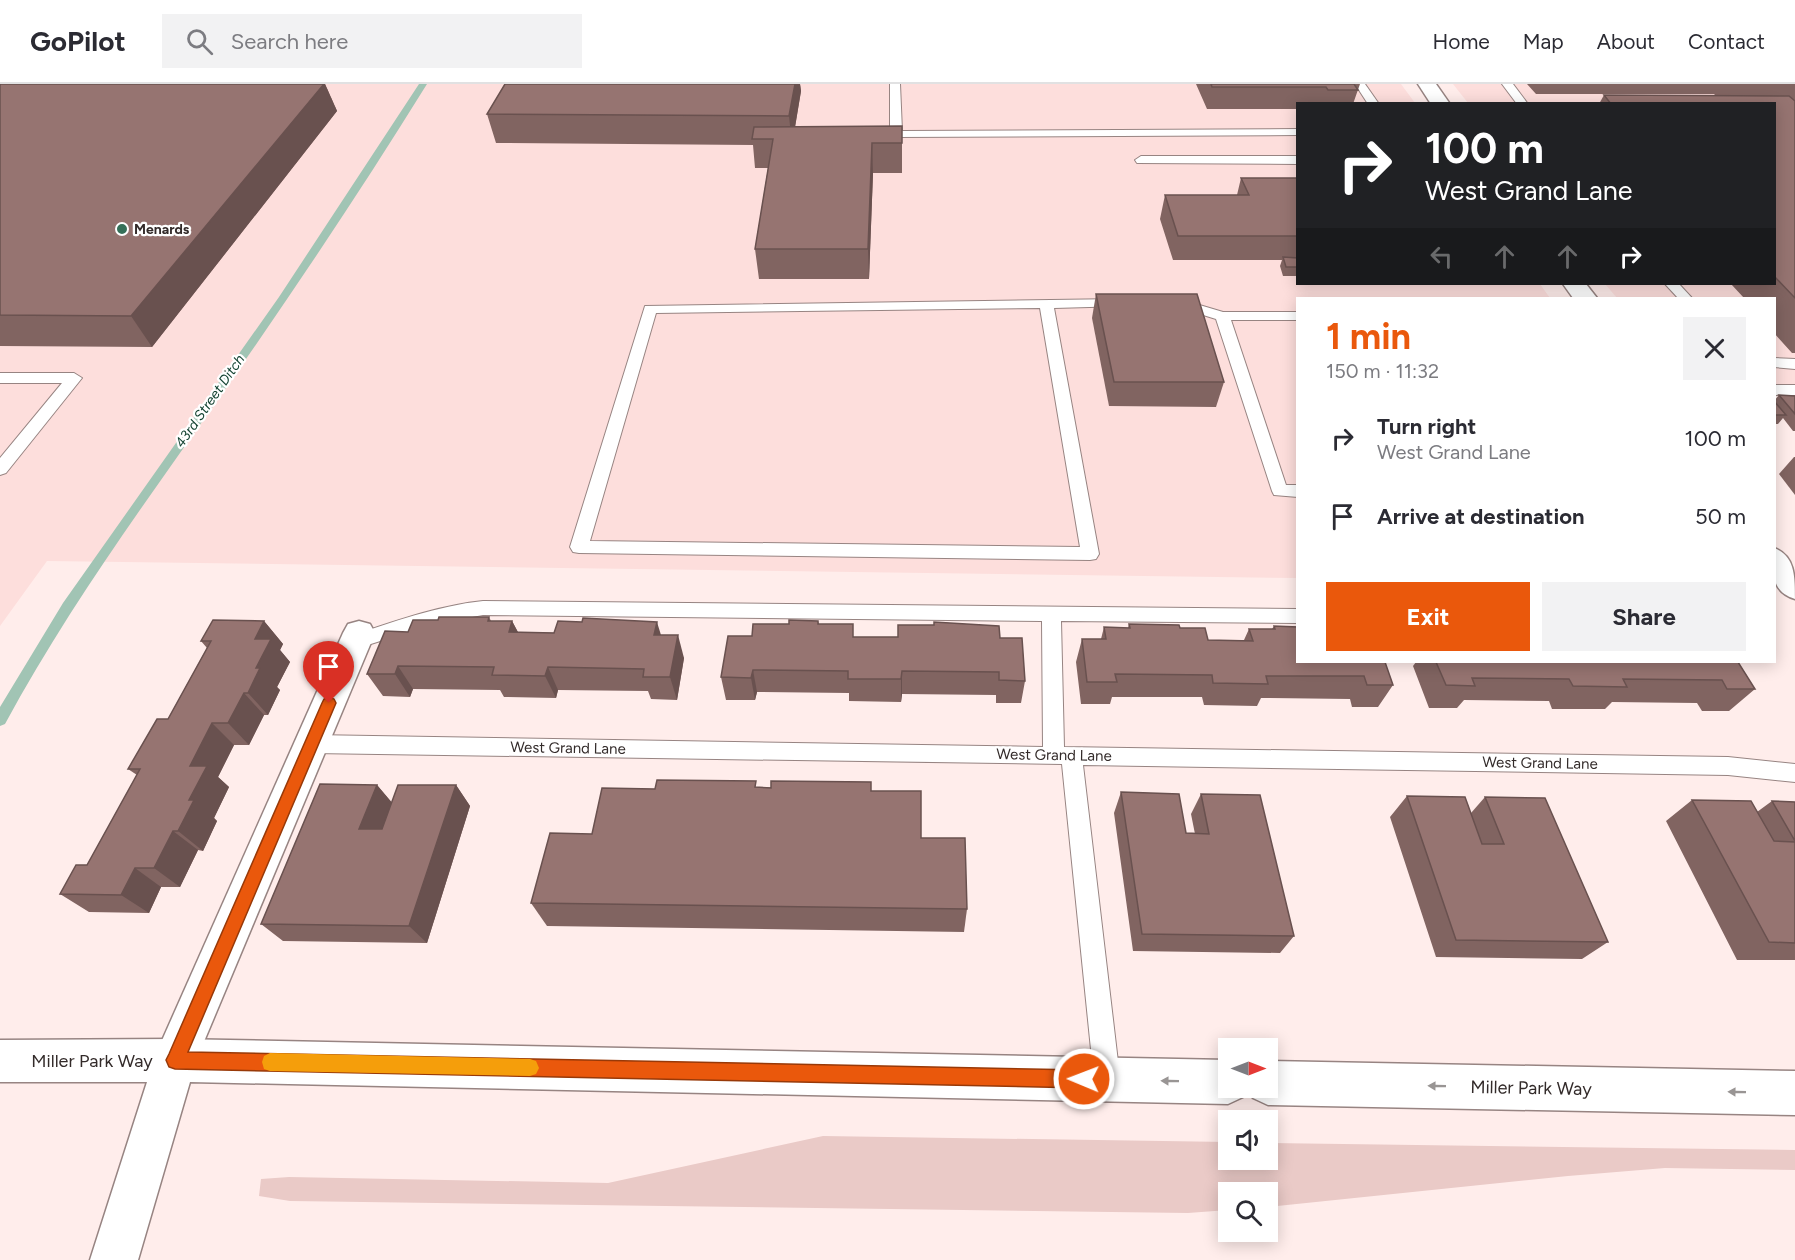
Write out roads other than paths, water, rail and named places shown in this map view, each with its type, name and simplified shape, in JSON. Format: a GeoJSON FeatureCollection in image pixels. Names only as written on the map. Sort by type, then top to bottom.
{"type":"FeatureCollection","features":[{"type":"Feature","properties":{"kind":"main road"},"geometry":{"type":"LineString","coordinates":[[1427,84],[1440,102]]}},
{"type":"Feature","properties":{"kind":"main road"},"geometry":{"type":"LineString","coordinates":[[1575,285],[1585,297]]}},
{"type":"Feature","properties":{"kind":"main road"},"geometry":{"type":"LineString","coordinates":[[114,1260],[175,1060],[357,637]]}},
{"type":"Feature","properties":{"kind":"main road","name":"Miller Park Way"},"geometry":{"type":"LineString","coordinates":[[0,1061],[175,1060],[1218,1082]]}},
{"type":"Feature","properties":{"kind":"main road","name":"Miller Park Way"},"geometry":{"type":"LineString","coordinates":[[1278,1083],[1795,1094]]}},
{"type":"Feature","properties":{"kind":"lane"},"geometry":{"type":"LineString","coordinates":[[895,84],[896,134],[1296,132]]}},
{"type":"Feature","properties":{"kind":"lane"},"geometry":{"type":"LineString","coordinates":[[1360,84],[1373,102]]}},
{"type":"Feature","properties":{"kind":"lane"},"geometry":{"type":"LineString","coordinates":[[1507,84],[1521,102]]}},
{"type":"Feature","properties":{"kind":"lane"},"geometry":{"type":"LineString","coordinates":[[1141,160],[1296,160]]}},
{"type":"Feature","properties":{"kind":"lane"},"geometry":{"type":"LineString","coordinates":[[1673,285],[1684,297]]}},
{"type":"Feature","properties":{"kind":"lane"},"geometry":{"type":"LineString","coordinates":[[1157,302],[1179,302],[1222,316],[1296,316]]}},
{"type":"Feature","properties":{"kind":"lane"},"geometry":{"type":"LineString","coordinates":[[1046,304],[1089,554],[579,547],[650,309],[1046,304],[1135,303]]}},
{"type":"Feature","properties":{"kind":"lane"},"geometry":{"type":"LineString","coordinates":[[1222,316],[1280,491],[1296,491]]}},
{"type":"Feature","properties":{"kind":"lane"},"geometry":{"type":"LineString","coordinates":[[1776,362],[1795,364]]}},
{"type":"Feature","properties":{"kind":"lane"},"geometry":{"type":"LineString","coordinates":[[0,378],[74,378],[0,469]]}},
{"type":"Feature","properties":{"kind":"lane"},"geometry":{"type":"LineString","coordinates":[[1776,390],[1795,390]]}},
{"type":"Feature","properties":{"kind":"lane"},"geometry":{"type":"LineString","coordinates":[[357,637],[459,609],[483,608],[1296,616]]}},
{"type":"Feature","properties":{"kind":"lane"},"geometry":{"type":"LineString","coordinates":[[1051,614],[1063,756],[1107,1079]]}},
{"type":"Feature","properties":{"kind":"lane","name":"West Grand Lane"},"geometry":{"type":"LineString","coordinates":[[312,744],[1716,766],[1795,773]]}},
{"type":"Feature","properties":{"kind":"waterway","name":"43rd Street Ditch"},"geometry":{"type":"LineString","coordinates":[[0,720],[21,681],[68,606],[312,256],[423,84]]}},
{"type":"Feature","properties":{"kind":"place","name":"Menards"},"geometry":{"type":"Point","coordinates":[122,229]}}]}
